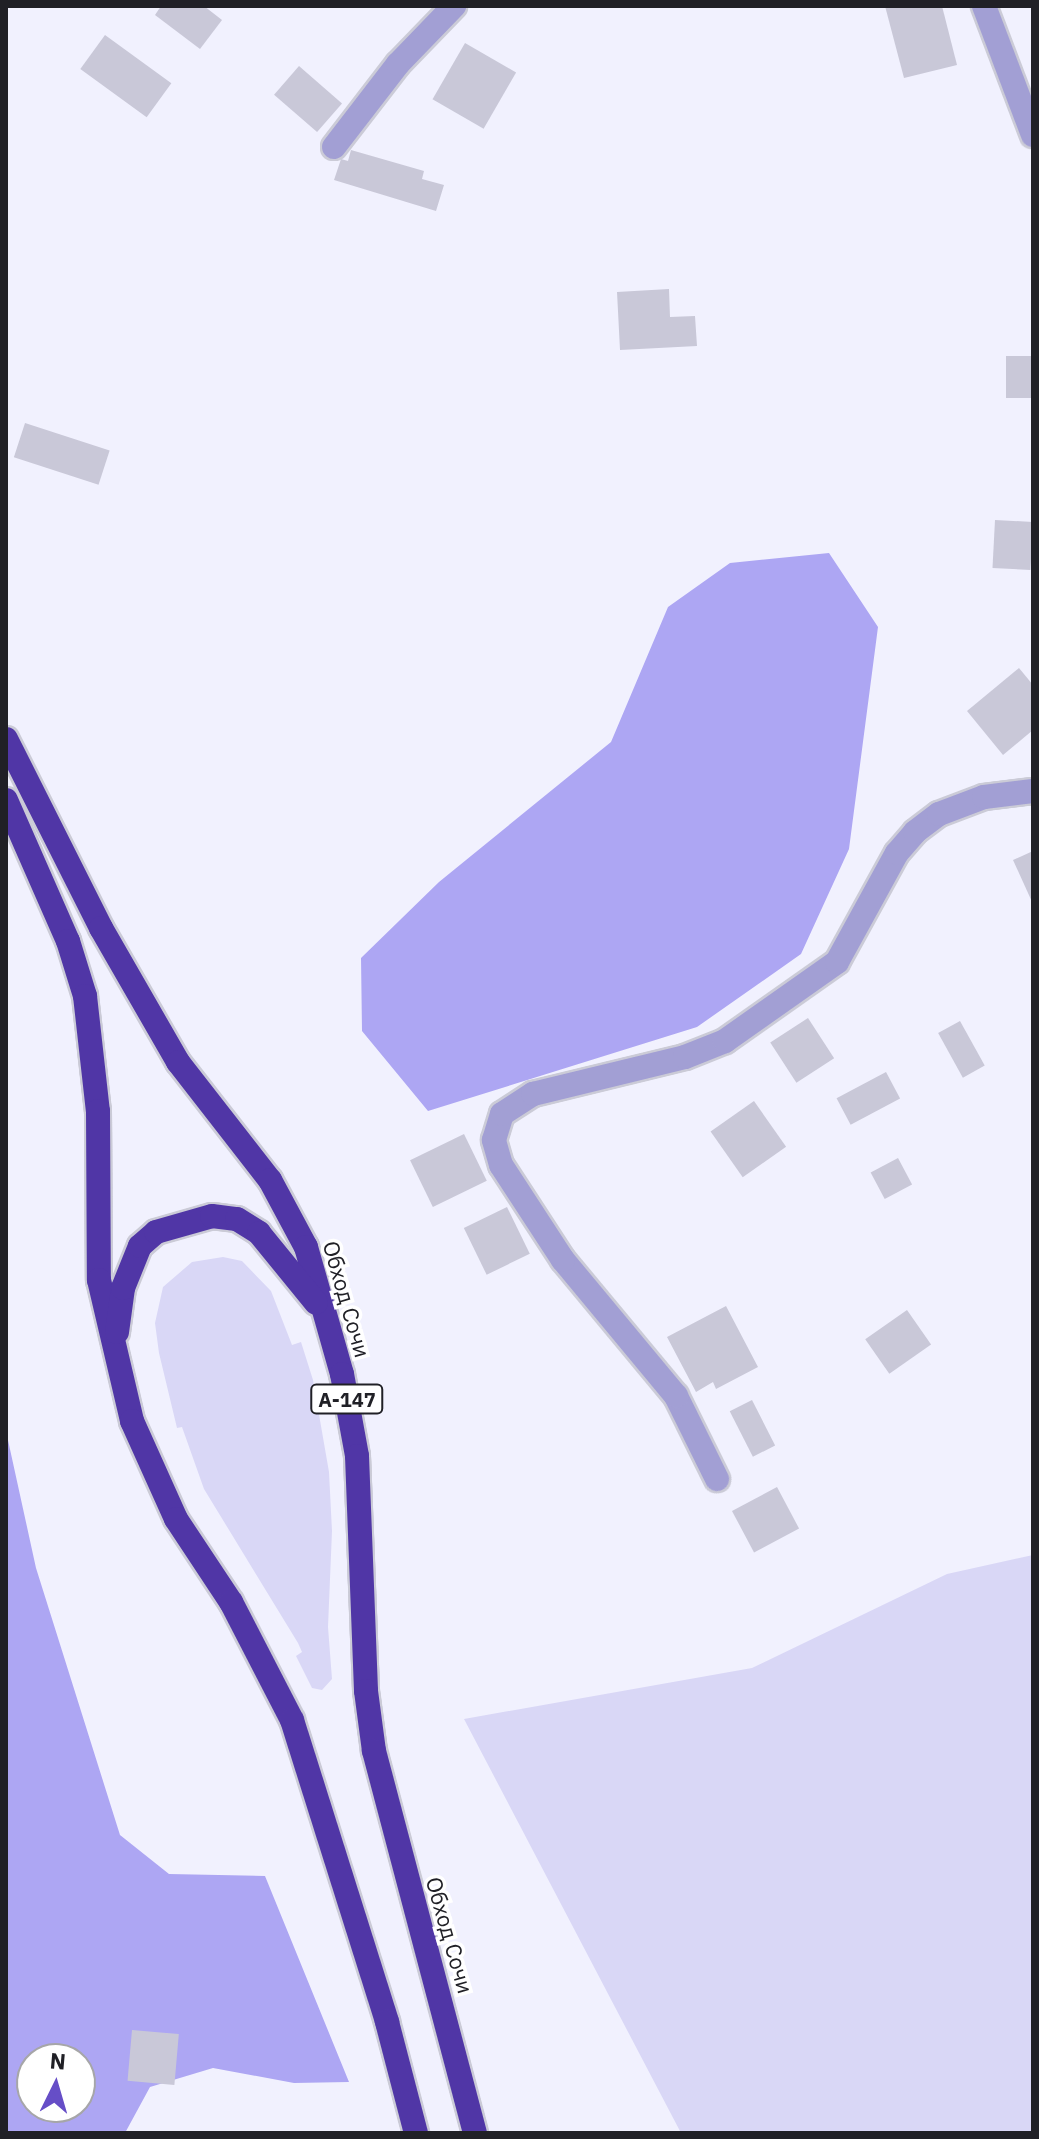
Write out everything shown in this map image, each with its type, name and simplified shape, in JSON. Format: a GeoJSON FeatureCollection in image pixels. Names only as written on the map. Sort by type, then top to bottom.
{"type":"FeatureCollection","features":[{"type":"Feature","properties":{"kind":"highway","name":"Обход Сочи"},"geometry":{"type":"LineString","coordinates":[[6,739],[101,928],[178,1062],[289,1208],[306,1247],[342,1374],[363,1504],[366,1691],[374,1751],[475,2133]]}},
{"type":"Feature","properties":{"kind":"highway","name":"А-147"},"geometry":{"type":"LineString","coordinates":[[6,800],[68,941],[85,996],[98,1111],[99,1280],[132,1421],[156,1477],[200,1561],[260,1654],[292,1720],[383,2007],[416,2133]]}},
{"type":"Feature","properties":{"kind":"highway","name":"А-147"},"geometry":{"type":"LineString","coordinates":[[115,1346],[123,1288],[140,1246],[156,1232],[212,1216],[237,1219],[259,1233],[325,1315]]}},
{"type":"Feature","properties":{"kind":"lane"},"geometry":{"type":"LineString","coordinates":[[334,147],[398,64],[454,6]]}},
{"type":"Feature","properties":{"kind":"lane"},"geometry":{"type":"LineString","coordinates":[[984,6],[1033,135]]}},
{"type":"Feature","properties":{"kind":"lane"},"geometry":{"type":"LineString","coordinates":[[717,1479],[676,1396],[563,1260],[501,1165],[494,1140],[502,1114],[533,1094],[685,1057],[725,1041],[837,962],[897,853],[915,832],[939,814],[984,797],[1033,791]]}},
{"type":"Feature","properties":{"kind":"shaded area"},"geometry":{"type":"Polygon","coordinates":[[[829,553],[878,627],[849,849],[801,954],[697,1027],[428,1111],[362,1031],[361,958],[439,882],[611,742],[668,607],[730,563],[829,553]]]}},
{"type":"Feature","properties":{"kind":"shaded area"},"geometry":{"type":"Polygon","coordinates":[[[223,1257],[242,1261],[271,1291],[292,1345],[301,1342],[313,1380],[329,1472],[332,1531],[328,1627],[332,1679],[322,1690],[312,1688],[296,1656],[302,1652],[298,1643],[204,1489],[182,1427],[177,1428],[159,1353],[155,1323],[163,1287],[192,1262],[223,1257]]]}},
{"type":"Feature","properties":{"kind":"shaded area"},"geometry":{"type":"Polygon","coordinates":[[[6,1431],[36,1568],[120,1835],[169,1874],[265,1876],[349,2082],[294,2083],[213,2068],[150,2087],[125,2133],[6,2133],[6,1431]]]}},
{"type":"Feature","properties":{"kind":"shaded area"},"geometry":{"type":"Polygon","coordinates":[[[1033,1555],[1033,2133],[681,2133],[464,1719],[752,1668],[947,1574],[1033,1555]]]}},
{"type":"Feature","properties":{"kind":"building"},"geometry":{"type":"Polygon","coordinates":[[[161,6],[204,6],[222,20],[200,49],[155,15],[161,6]]]}},
{"type":"Feature","properties":{"kind":"building"},"geometry":{"type":"Polygon","coordinates":[[[885,6],[942,6],[957,65],[904,78],[885,6]]]}},
{"type":"Feature","properties":{"kind":"building"},"geometry":{"type":"Polygon","coordinates":[[[105,35],[171,83],[147,117],[80,69],[105,35]]]}},
{"type":"Feature","properties":{"kind":"building"},"geometry":{"type":"Polygon","coordinates":[[[465,43],[516,72],[484,129],[432,99],[465,43]]]}},
{"type":"Feature","properties":{"kind":"building"},"geometry":{"type":"Polygon","coordinates":[[[299,66],[342,103],[317,132],[274,95],[299,66]]]}},
{"type":"Feature","properties":{"kind":"building"},"geometry":{"type":"Polygon","coordinates":[[[351,150],[424,171],[422,179],[444,185],[436,211],[334,180],[341,159],[348,161],[351,150]]]}},
{"type":"Feature","properties":{"kind":"building"},"geometry":{"type":"Polygon","coordinates":[[[669,289],[670,317],[695,316],[697,346],[620,350],[617,292],[669,289]]]}},
{"type":"Feature","properties":{"kind":"building"},"geometry":{"type":"Polygon","coordinates":[[[1006,356],[1033,356],[1033,398],[1006,398],[1006,356]]]}},
{"type":"Feature","properties":{"kind":"building"},"geometry":{"type":"Polygon","coordinates":[[[25,423],[110,451],[99,485],[14,457],[25,423]]]}},
{"type":"Feature","properties":{"kind":"building"},"geometry":{"type":"Polygon","coordinates":[[[995,520],[1033,522],[1030,570],[992,568],[995,520]]]}},
{"type":"Feature","properties":{"kind":"building"},"geometry":{"type":"Polygon","coordinates":[[[1019,668],[1033,685],[1033,730],[1003,755],[967,711],[1019,668]]]}},
{"type":"Feature","properties":{"kind":"building"},"geometry":{"type":"Polygon","coordinates":[[[1033,851],[1033,904],[1013,860],[1033,851]]]}},
{"type":"Feature","properties":{"kind":"building"},"geometry":{"type":"Polygon","coordinates":[[[808,1018],[834,1058],[796,1083],[770,1043],[808,1018]]]}},
{"type":"Feature","properties":{"kind":"building"},"geometry":{"type":"Polygon","coordinates":[[[960,1021],[985,1066],[963,1078],[938,1033],[960,1021]]]}},
{"type":"Feature","properties":{"kind":"building"},"geometry":{"type":"Polygon","coordinates":[[[886,1072],[900,1098],[851,1125],[837,1098],[886,1072]]]}},
{"type":"Feature","properties":{"kind":"building"},"geometry":{"type":"Polygon","coordinates":[[[754,1101],[786,1147],[743,1177],[711,1131],[754,1101]]]}},
{"type":"Feature","properties":{"kind":"building"},"geometry":{"type":"Polygon","coordinates":[[[464,1134],[487,1181],[433,1207],[410,1160],[464,1134]]]}},
{"type":"Feature","properties":{"kind":"building"},"geometry":{"type":"Polygon","coordinates":[[[898,1158],[912,1184],[885,1199],[871,1173],[898,1158]]]}},
{"type":"Feature","properties":{"kind":"building"},"geometry":{"type":"Polygon","coordinates":[[[507,1207],[530,1254],[487,1275],[464,1228],[507,1207]]]}},
{"type":"Feature","properties":{"kind":"building"},"geometry":{"type":"Polygon","coordinates":[[[726,1306],[758,1367],[716,1389],[713,1382],[696,1392],[667,1337],[726,1306]]]}},
{"type":"Feature","properties":{"kind":"building"},"geometry":{"type":"Polygon","coordinates":[[[907,1310],[931,1344],[889,1374],[865,1339],[907,1310]]]}},
{"type":"Feature","properties":{"kind":"building"},"geometry":{"type":"Polygon","coordinates":[[[752,1400],[775,1445],[753,1457],[730,1411],[752,1400]]]}},
{"type":"Feature","properties":{"kind":"building"},"geometry":{"type":"Polygon","coordinates":[[[777,1487],[799,1528],[754,1552],[732,1511],[777,1487]]]}},
{"type":"Feature","properties":{"kind":"building"},"geometry":{"type":"Polygon","coordinates":[[[132,2030],[179,2034],[174,2085],[128,2081],[132,2030]]]}}]}
